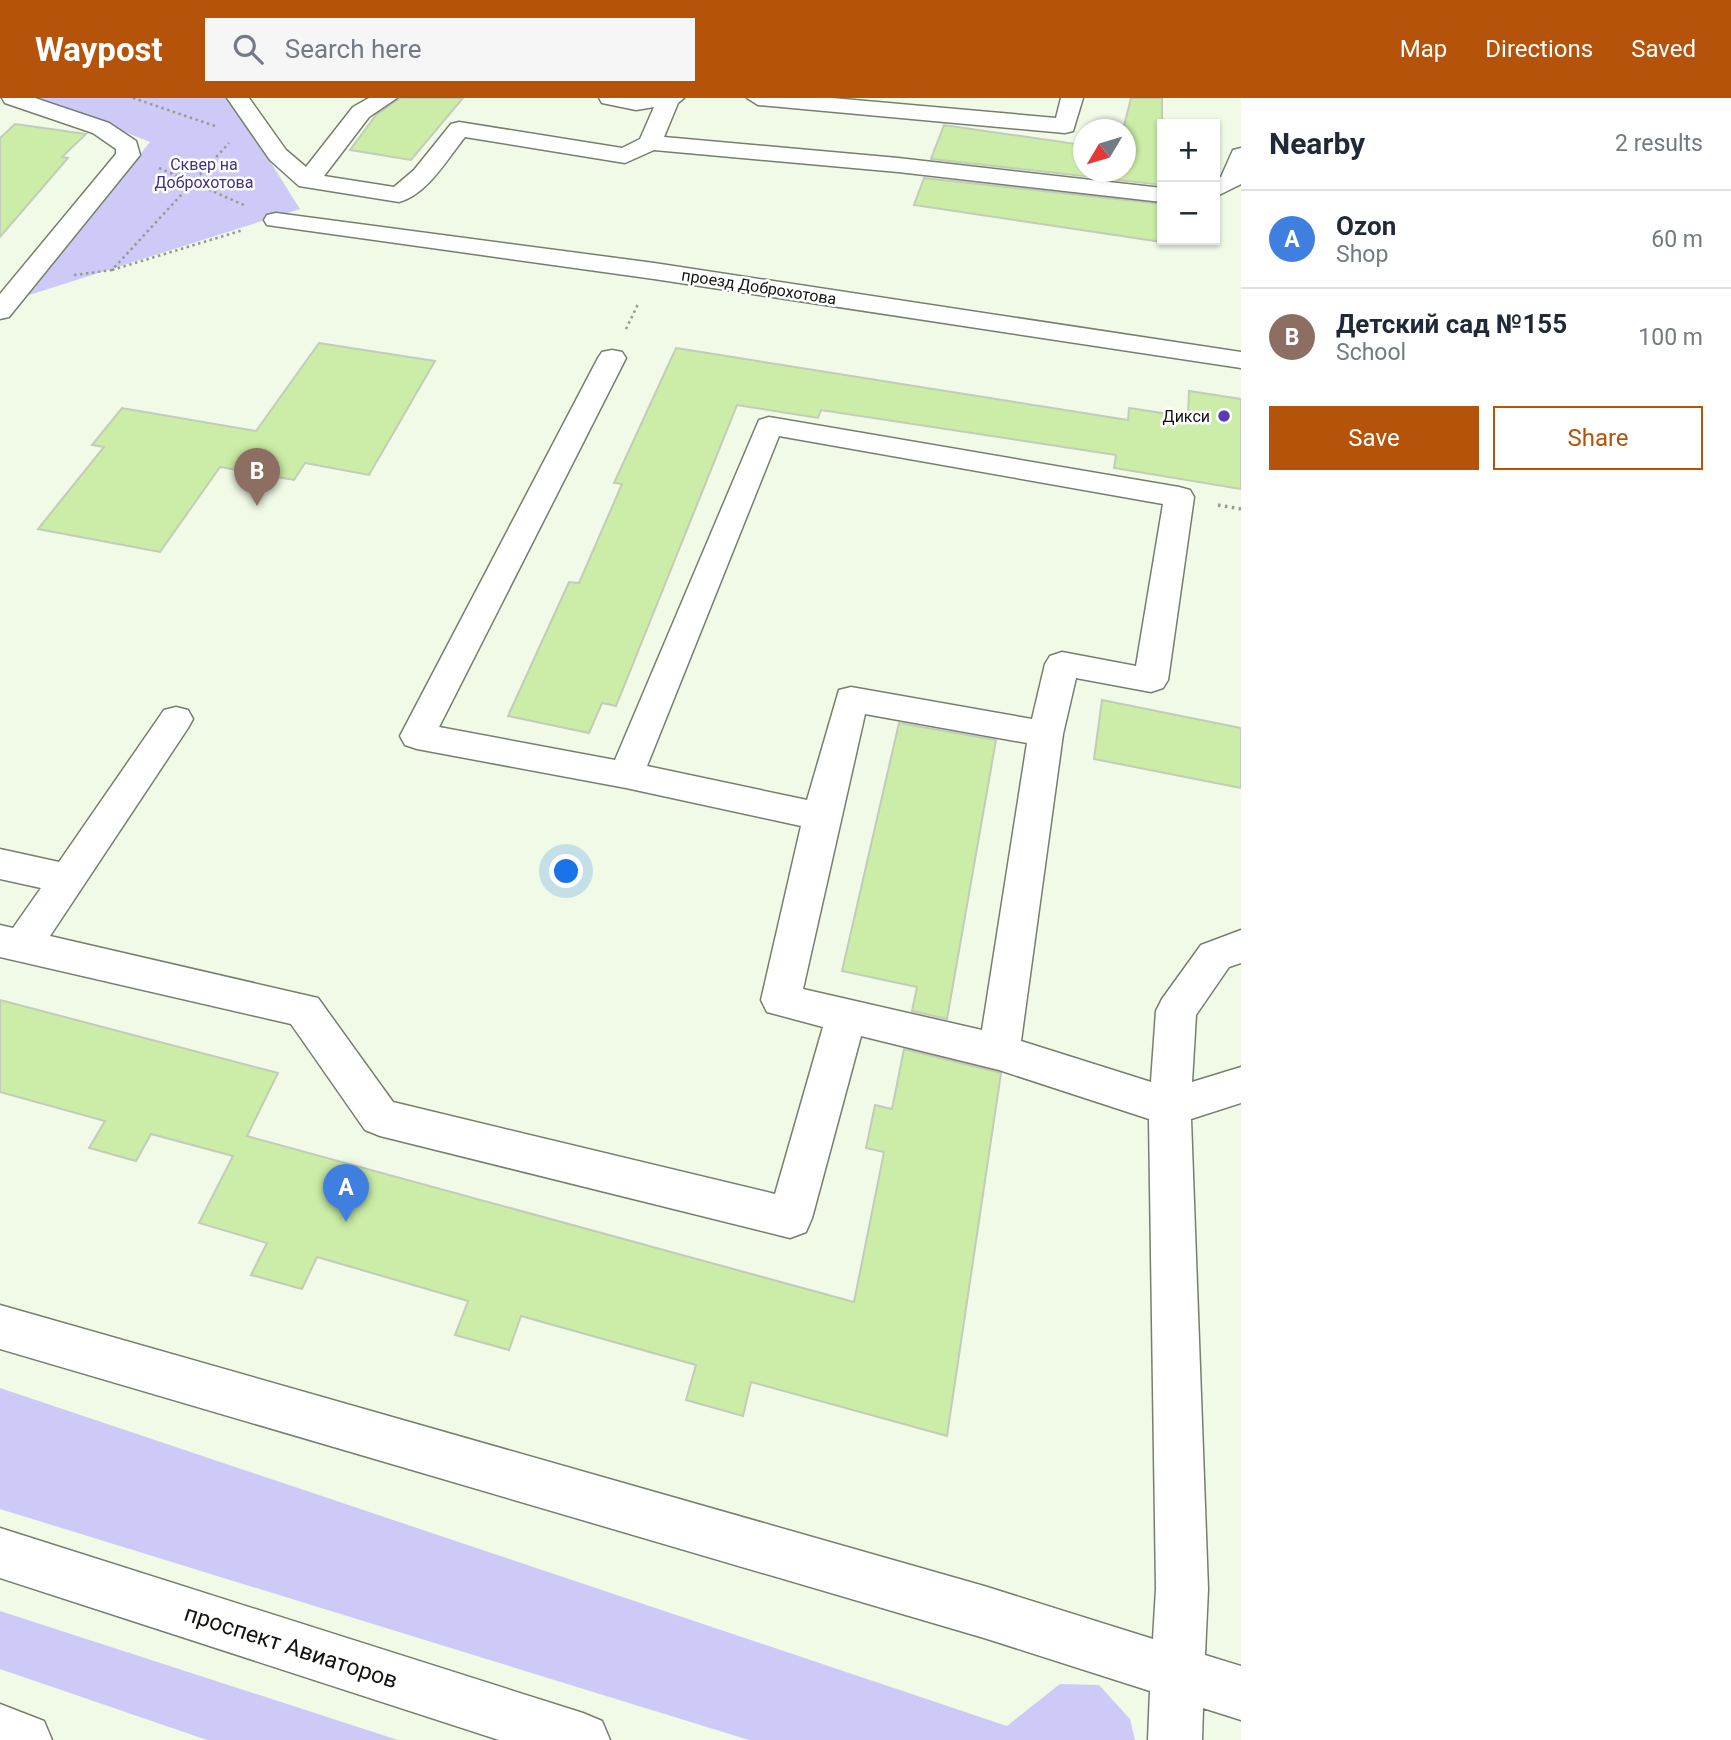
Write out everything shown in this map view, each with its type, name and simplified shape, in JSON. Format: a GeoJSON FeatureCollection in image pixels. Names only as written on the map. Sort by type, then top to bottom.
{"type":"FeatureCollection","features":[{"type":"Feature","properties":{"kind":"street"},"geometry":{"type":"LineString","coordinates":[[0,311],[17,279],[128,155],[128,146],[102,128],[13,98]]}},
{"type":"Feature","properties":{"kind":"street"},"geometry":{"type":"LineString","coordinates":[[238,98],[278,155],[308,181],[399,195],[422,175],[459,128],[625,156],[650,143],[898,165],[1157,194]]}},
{"type":"Feature","properties":{"kind":"street"},"geometry":{"type":"LineString","coordinates":[[308,181],[361,112],[386,98]]}},
{"type":"Feature","properties":{"kind":"street"},"geometry":{"type":"LineString","coordinates":[[610,98],[636,103],[671,99]]}},
{"type":"Feature","properties":{"kind":"street"},"geometry":{"type":"LineString","coordinates":[[758,98],[1065,126],[1072,98]]}},
{"type":"Feature","properties":{"kind":"street"},"geometry":{"type":"LineString","coordinates":[[650,143],[671,99]]}},
{"type":"Feature","properties":{"kind":"street"},"geometry":{"type":"LineString","coordinates":[[1220,187],[1231,181],[1241,155]]}},
{"type":"Feature","properties":{"kind":"street","name":"проезд Доброхотова"},"geometry":{"type":"LineString","coordinates":[[276,220],[654,271],[1241,359]]}},
{"type":"Feature","properties":{"kind":"street"},"geometry":{"type":"LineString","coordinates":[[612,358],[417,736],[626,775],[821,817]]}},
{"type":"Feature","properties":{"kind":"street"},"geometry":{"type":"LineString","coordinates":[[626,775],[769,426],[1179,497],[1151,680],[1062,664],[1046,734],[999,1052]]}},
{"type":"Feature","properties":{"kind":"street"},"geometry":{"type":"LineString","coordinates":[[1046,734],[851,699],[821,817],[781,1000],[999,1052],[1170,1107],[1241,1085]]}},
{"type":"Feature","properties":{"kind":"street"},"geometry":{"type":"LineString","coordinates":[[176,719],[68,879],[11,944],[303,1010],[380,1117],[790,1218],[847,1015]]}},
{"type":"Feature","properties":{"kind":"street"},"geometry":{"type":"LineString","coordinates":[[0,864],[68,879]]}},
{"type":"Feature","properties":{"kind":"street"},"geometry":{"type":"LineString","coordinates":[[1175,1740],[1182,1589],[1170,1107],[1176,1011],[1216,956],[1241,946]]}},
{"type":"Feature","properties":{"kind":"street"},"geometry":{"type":"LineString","coordinates":[[0,1327],[984,1612],[1241,1693]]}},
{"type":"Feature","properties":{"kind":"street","name":"проспект Авиаторов"},"geometry":{"type":"LineString","coordinates":[[0,1553],[583,1740]]}},
{"type":"Feature","properties":{"kind":"street"},"geometry":{"type":"LineString","coordinates":[[0,1731],[26,1740]]}},
{"type":"Feature","properties":{"kind":"path"},"geometry":{"type":"LineString","coordinates":[[133,98],[220,127]]}},
{"type":"Feature","properties":{"kind":"path"},"geometry":{"type":"LineString","coordinates":[[145,102],[154,98]]}},
{"type":"Feature","properties":{"kind":"path"},"geometry":{"type":"LineString","coordinates":[[112,270],[229,145],[233,132]]}},
{"type":"Feature","properties":{"kind":"path"},"geometry":{"type":"LineString","coordinates":[[128,155],[276,220]]}},
{"type":"Feature","properties":{"kind":"path"},"geometry":{"type":"LineString","coordinates":[[17,279],[112,270],[276,220]]}},
{"type":"Feature","properties":{"kind":"path"},"geometry":{"type":"LineString","coordinates":[[612,358],[654,271]]}},
{"type":"Feature","properties":{"kind":"green space","name":"Сквер на Доброхотова"},"geometry":{"type":"Polygon","coordinates":[[[39,98],[230,98],[300,209],[26,296],[150,142],[39,98]]]}},
{"type":"Feature","properties":{"kind":"green space"},"geometry":{"type":"Polygon","coordinates":[[[0,1388],[1007,1726],[1060,1684],[1099,1685],[1130,1719],[1135,1740],[749,1740],[0,1509],[0,1388]]]}},
{"type":"Feature","properties":{"kind":"green space"},"geometry":{"type":"Polygon","coordinates":[[[0,1611],[398,1740],[207,1740],[0,1669],[0,1611]]]}},
{"type":"Feature","properties":{"kind":"building"},"geometry":{"type":"Polygon","coordinates":[[[400,98],[463,98],[411,160],[350,150],[376,115],[400,98]]]}},
{"type":"Feature","properties":{"kind":"building"},"geometry":{"type":"Polygon","coordinates":[[[1131,98],[1162,98],[1162,119],[1157,119],[1157,184],[1135,182],[1136,119],[1126,119],[1131,98]]]}},
{"type":"Feature","properties":{"kind":"building"},"geometry":{"type":"Polygon","coordinates":[[[15,124],[86,134],[62,157],[68,158],[0,237],[0,138],[15,124]]]}},
{"type":"Feature","properties":{"kind":"building"},"geometry":{"type":"Polygon","coordinates":[[[944,125],[1073,144],[1073,175],[931,159],[944,125]]]}},
{"type":"Feature","properties":{"kind":"building"},"geometry":{"type":"Polygon","coordinates":[[[924,178],[1157,203],[1157,241],[914,205],[924,178]]]}},
{"type":"Feature","properties":{"kind":"building"},"geometry":{"type":"Polygon","coordinates":[[[319,343],[435,361],[369,475],[305,463],[294,480],[220,467],[160,552],[38,529],[104,447],[92,445],[122,408],[256,431],[319,343]]]}},
{"type":"Feature","properties":{"kind":"building"},"geometry":{"type":"Polygon","coordinates":[[[676,348],[1128,420],[1129,408],[1188,417],[1189,391],[1241,399],[1241,489],[1114,468],[1116,455],[821,410],[818,418],[737,405],[616,706],[602,703],[589,733],[508,716],[569,582],[579,583],[622,484],[614,483],[676,348]]]}},
{"type":"Feature","properties":{"kind":"building"},"geometry":{"type":"Polygon","coordinates":[[[1102,700],[1241,728],[1241,788],[1094,759],[1102,700]]]}},
{"type":"Feature","properties":{"kind":"building"},"geometry":{"type":"Polygon","coordinates":[[[899,723],[996,740],[947,1019],[912,1011],[917,987],[842,971],[899,723]]]}},
{"type":"Feature","properties":{"kind":"building"},"geometry":{"type":"Polygon","coordinates":[[[0,1000],[278,1073],[247,1136],[854,1302],[884,1152],[866,1148],[875,1105],[892,1109],[904,1049],[1001,1073],[947,1436],[751,1382],[743,1416],[686,1400],[696,1365],[521,1316],[509,1350],[455,1335],[468,1301],[317,1257],[302,1289],[251,1275],[267,1243],[199,1223],[233,1156],[151,1134],[136,1161],[89,1148],[105,1121],[0,1092],[0,1000]]]}},
{"type":"Feature","properties":{"kind":"place","name":"Дикси"},"geometry":{"type":"Point","coordinates":[1224,416]}},
{"type":"Feature","properties":{"kind":"place","name":"Детский сад №155"},"geometry":{"type":"Point","coordinates":[257,506]}},
{"type":"Feature","properties":{"kind":"place","name":"Ozon"},"geometry":{"type":"Point","coordinates":[346,1222]}}]}
